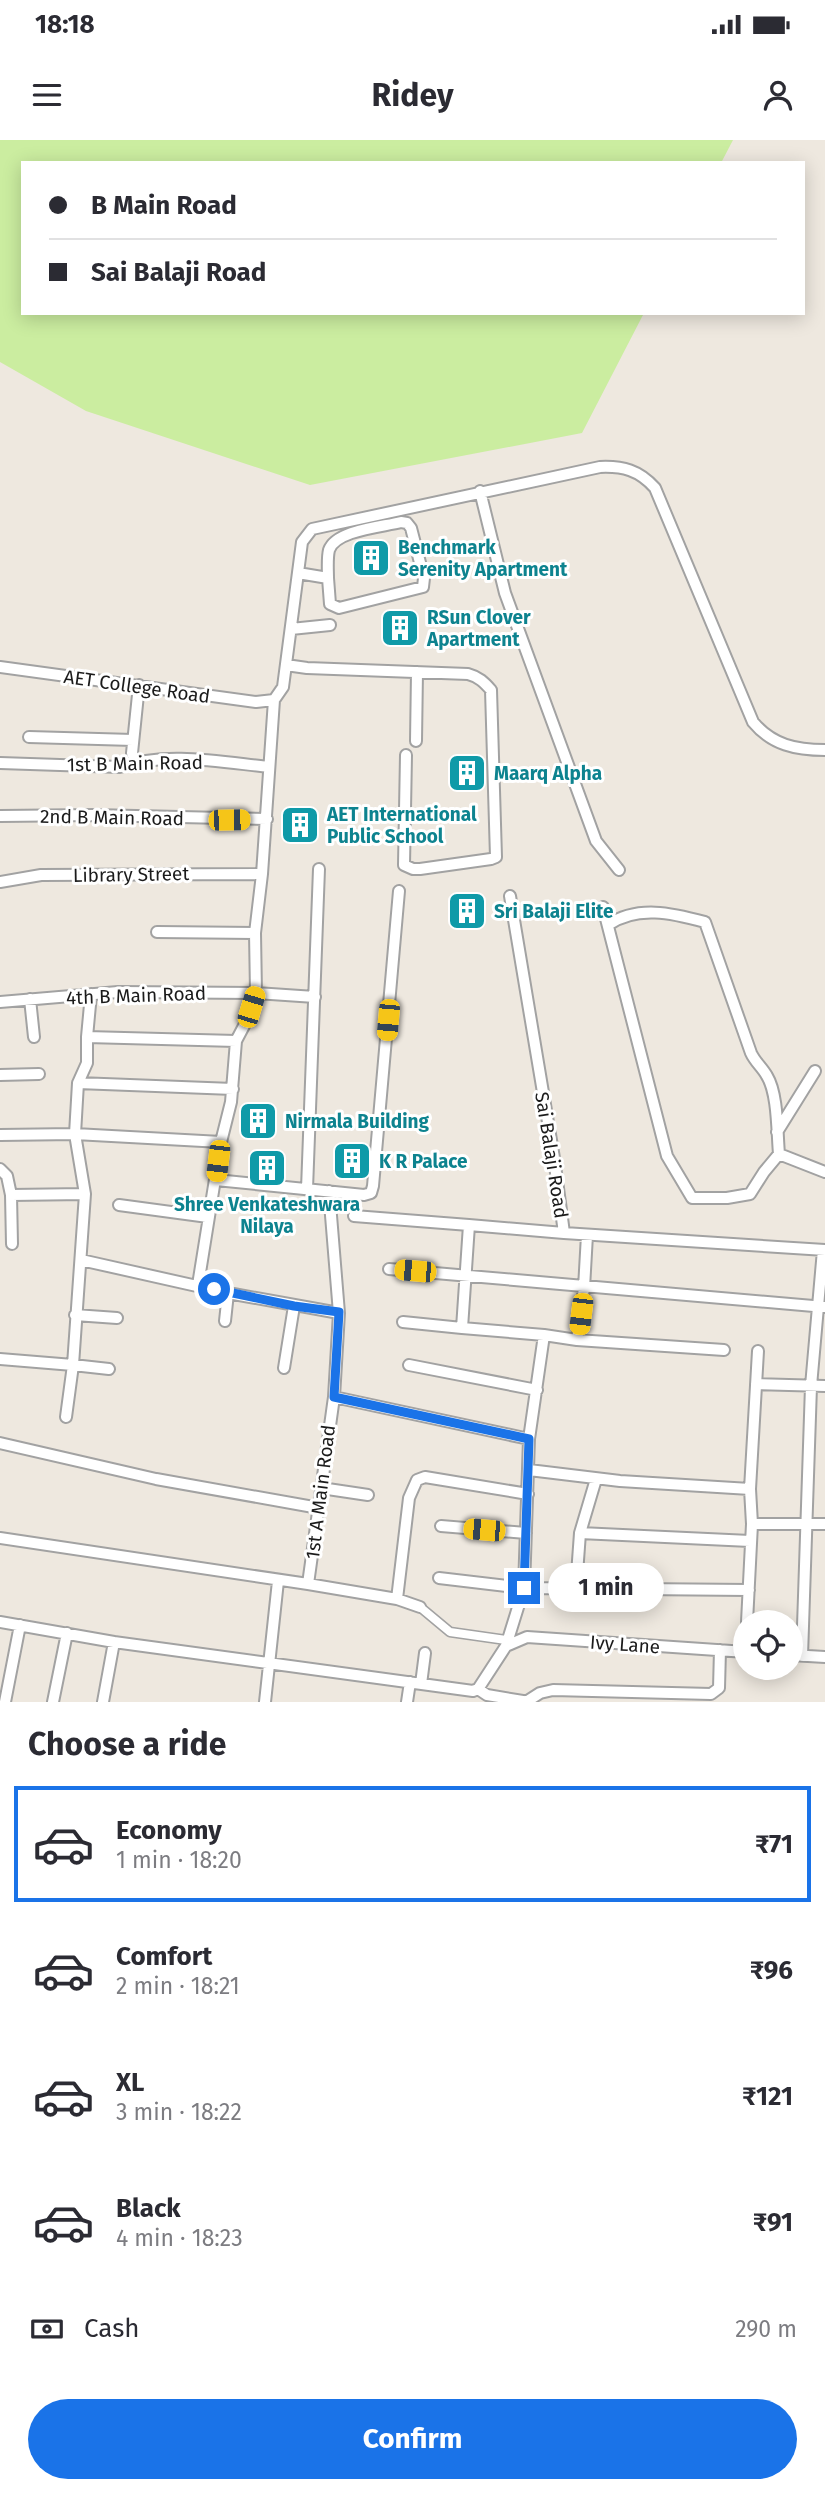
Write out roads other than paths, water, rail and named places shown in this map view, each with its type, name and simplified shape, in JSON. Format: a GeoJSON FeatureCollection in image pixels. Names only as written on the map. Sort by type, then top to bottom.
{"type":"FeatureCollection","features":[{"type":"Feature","properties":{"kind":"street"},"geometry":{"type":"LineString","coordinates":[[198,1285],[221,1142],[232,1102],[236,1041],[246,1023],[256,992],[255,933],[267,819],[274,700],[283,687],[302,542],[312,529],[600,467],[615,466],[637,471],[655,488],[753,722],[763,734],[779,743],[804,750],[825,750]]}},
{"type":"Feature","properties":{"kind":"street"},"geometry":{"type":"LineString","coordinates":[[480,491],[510,606],[596,841],[619,870]]}},
{"type":"Feature","properties":{"kind":"street"},"geometry":{"type":"LineString","coordinates":[[401,523],[407,523],[411,528],[424,579],[423,587],[339,608],[330,604],[328,578],[328,552],[339,538],[401,523]]}},
{"type":"Feature","properties":{"kind":"street"},"geometry":{"type":"LineString","coordinates":[[298,573],[328,578]]}},
{"type":"Feature","properties":{"kind":"street"},"geometry":{"type":"LineString","coordinates":[[290,629],[330,625]]}},
{"type":"Feature","properties":{"kind":"street"},"geometry":{"type":"LineString","coordinates":[[286,665],[468,674],[479,677],[491,690],[496,857],[420,869],[404,865],[406,755]]}},
{"type":"Feature","properties":{"kind":"street","name":"AET College Road"},"geometry":{"type":"LineString","coordinates":[[0,667],[256,702],[274,700]]}},
{"type":"Feature","properties":{"kind":"street"},"geometry":{"type":"LineString","coordinates":[[416,741],[417,672]]}},
{"type":"Feature","properties":{"kind":"street"},"geometry":{"type":"LineString","coordinates":[[135,761],[132,753],[139,685]]}},
{"type":"Feature","properties":{"kind":"street"},"geometry":{"type":"LineString","coordinates":[[29,737],[134,740]]}},
{"type":"Feature","properties":{"kind":"street","name":"1st B Main Road"},"geometry":{"type":"LineString","coordinates":[[0,763],[120,767],[135,761],[174,758],[269,766]]}},
{"type":"Feature","properties":{"kind":"street","name":"2nd B Main Road"},"geometry":{"type":"LineString","coordinates":[[0,816],[267,819]]}},
{"type":"Feature","properties":{"kind":"street"},"geometry":{"type":"LineString","coordinates":[[307,1189],[319,869]]}},
{"type":"Feature","properties":{"kind":"street","name":"Library Street"},"geometry":{"type":"LineString","coordinates":[[0,882],[41,875],[262,874]]}},
{"type":"Feature","properties":{"kind":"street"},"geometry":{"type":"LineString","coordinates":[[216,1180],[364,1195],[371,1193],[395,993],[399,891]]}},
{"type":"Feature","properties":{"kind":"street","name":"Sai Balaji Road"},"geometry":{"type":"LineString","coordinates":[[354,1216],[564,1233],[554,1158],[507,901]]}},
{"type":"Feature","properties":{"kind":"street"},"geometry":{"type":"LineString","coordinates":[[603,907],[667,1156],[692,1198],[727,1198],[750,1194],[779,1154],[773,1093],[766,1075],[755,1064],[705,922],[679,915],[641,912],[620,916],[608,925]]}},
{"type":"Feature","properties":{"kind":"street"},"geometry":{"type":"LineString","coordinates":[[157,932],[255,933]]}},
{"type":"Feature","properties":{"kind":"street","name":"4th B Main Road"},"geometry":{"type":"LineString","coordinates":[[0,1002],[91,994],[256,992],[315,997]]}},
{"type":"Feature","properties":{"kind":"street"},"geometry":{"type":"LineString","coordinates":[[66,1417],[73,1366],[85,1194],[75,1134],[78,1083],[87,1063],[91,994]]}},
{"type":"Feature","properties":{"kind":"street"},"geometry":{"type":"LineString","coordinates":[[30,999],[34,1037]]}},
{"type":"Feature","properties":{"kind":"street"},"geometry":{"type":"LineString","coordinates":[[87,1037],[236,1041]]}},
{"type":"Feature","properties":{"kind":"street"},"geometry":{"type":"LineString","coordinates":[[777,1132],[815,1071]]}},
{"type":"Feature","properties":{"kind":"street"},"geometry":{"type":"LineString","coordinates":[[0,1075],[39,1074]]}},
{"type":"Feature","properties":{"kind":"street"},"geometry":{"type":"LineString","coordinates":[[78,1083],[233,1089]]}},
{"type":"Feature","properties":{"kind":"street"},"geometry":{"type":"LineString","coordinates":[[0,1135],[75,1134],[221,1142]]}},
{"type":"Feature","properties":{"kind":"street"},"geometry":{"type":"LineString","coordinates":[[779,1154],[825,1172]]}},
{"type":"Feature","properties":{"kind":"street"},"geometry":{"type":"LineString","coordinates":[[0,1169],[7,1176],[11,1195],[12,1244]]}},
{"type":"Feature","properties":{"kind":"street","name":"1st A Main Road"},"geometry":{"type":"LineString","coordinates":[[308,1584],[334,1397],[339,1312],[329,1191]]}},
{"type":"Feature","properties":{"kind":"street"},"geometry":{"type":"LineString","coordinates":[[11,1195],[85,1194]]}},
{"type":"Feature","properties":{"kind":"street"},"geometry":{"type":"LineString","coordinates":[[119,1205],[208,1217]]}},
{"type":"Feature","properties":{"kind":"street"},"geometry":{"type":"LineString","coordinates":[[462,1328],[469,1225]]}},
{"type":"Feature","properties":{"kind":"street"},"geometry":{"type":"LineString","coordinates":[[564,1233],[824,1250],[822,1307],[811,1386],[807,1523],[800,1610]]}},
{"type":"Feature","properties":{"kind":"street"},"geometry":{"type":"LineString","coordinates":[[578,1340],[587,1235]]}},
{"type":"Feature","properties":{"kind":"street"},"geometry":{"type":"LineString","coordinates":[[81,1260],[229,1293],[339,1312]]}},
{"type":"Feature","properties":{"kind":"street"},"geometry":{"type":"LineString","coordinates":[[389,1269],[822,1307]]}},
{"type":"Feature","properties":{"kind":"street"},"geometry":{"type":"LineString","coordinates":[[225,1321],[229,1293]]}},
{"type":"Feature","properties":{"kind":"street"},"geometry":{"type":"LineString","coordinates":[[284,1368],[294,1306]]}},
{"type":"Feature","properties":{"kind":"street"},"geometry":{"type":"LineString","coordinates":[[75,1315],[117,1318]]}},
{"type":"Feature","properties":{"kind":"street"},"geometry":{"type":"LineString","coordinates":[[404,1322],[578,1340],[724,1350]]}},
{"type":"Feature","properties":{"kind":"street"},"geometry":{"type":"LineString","coordinates":[[0,1622],[114,1642],[269,1664],[473,1691],[478,1689],[506,1643],[524,1588],[529,1439],[544,1335]]}},
{"type":"Feature","properties":{"kind":"street"},"geometry":{"type":"LineString","coordinates":[[748,1610],[752,1524],[750,1489],[758,1352]]}},
{"type":"Feature","properties":{"kind":"street"},"geometry":{"type":"LineString","coordinates":[[0,1359],[109,1369]]}},
{"type":"Feature","properties":{"kind":"street"},"geometry":{"type":"LineString","coordinates":[[409,1365],[537,1390]]}},
{"type":"Feature","properties":{"kind":"street"},"geometry":{"type":"LineString","coordinates":[[756,1384],[825,1386]]}},
{"type":"Feature","properties":{"kind":"street"},"geometry":{"type":"LineString","coordinates":[[334,1397],[529,1439]]}},
{"type":"Feature","properties":{"kind":"street"},"geometry":{"type":"LineString","coordinates":[[0,1443],[156,1479],[319,1508]]}},
{"type":"Feature","properties":{"kind":"street"},"geometry":{"type":"LineString","coordinates":[[529,1470],[596,1479],[750,1489]]}},
{"type":"Feature","properties":{"kind":"street"},"geometry":{"type":"LineString","coordinates":[[397,1599],[409,1498],[417,1480],[425,1477],[528,1494]]}},
{"type":"Feature","properties":{"kind":"street"},"geometry":{"type":"LineString","coordinates":[[576,1588],[580,1533],[596,1479]]}},
{"type":"Feature","properties":{"kind":"street"},"geometry":{"type":"LineString","coordinates":[[321,1488],[368,1496]]}},
{"type":"Feature","properties":{"kind":"street"},"geometry":{"type":"LineString","coordinates":[[752,1524],[825,1524]]}},
{"type":"Feature","properties":{"kind":"street"},"geometry":{"type":"LineString","coordinates":[[441,1527],[527,1533]]}},
{"type":"Feature","properties":{"kind":"street"},"geometry":{"type":"LineString","coordinates":[[580,1533],[750,1541]]}},
{"type":"Feature","properties":{"kind":"street"},"geometry":{"type":"LineString","coordinates":[[0,1538],[397,1599],[420,1606],[450,1632],[506,1643]]}},
{"type":"Feature","properties":{"kind":"street"},"geometry":{"type":"LineString","coordinates":[[439,1578],[524,1588],[749,1590]]}},
{"type":"Feature","properties":{"kind":"street"},"geometry":{"type":"LineString","coordinates":[[265,1702],[278,1581]]}},
{"type":"Feature","properties":{"kind":"street"},"geometry":{"type":"LineString","coordinates":[[5,1702],[20,1625]]}},
{"type":"Feature","properties":{"kind":"street"},"geometry":{"type":"LineString","coordinates":[[53,1702],[68,1633]]}},
{"type":"Feature","properties":{"kind":"street","name":"Ivy Lane"},"geometry":{"type":"LineString","coordinates":[[506,1643],[527,1637],[733,1651]]}},
{"type":"Feature","properties":{"kind":"street"},"geometry":{"type":"LineString","coordinates":[[103,1702],[114,1642]]}},
{"type":"Feature","properties":{"kind":"street"},"geometry":{"type":"LineString","coordinates":[[478,1689],[487,1695],[527,1702],[540,1693],[553,1690],[712,1693],[719,1688],[720,1650]]}},
{"type":"Feature","properties":{"kind":"street"},"geometry":{"type":"LineString","coordinates":[[407,1702],[425,1653]]}},
{"type":"Feature","properties":{"kind":"street"},"geometry":{"type":"LineString","coordinates":[[803,1656],[825,1657]]}},
{"type":"Feature","properties":{"kind":"place","name":"Benchmark Serenity Apartment"},"geometry":{"type":"Point","coordinates":[371,558]}},
{"type":"Feature","properties":{"kind":"place","name":"RSun Clover Apartment"},"geometry":{"type":"Point","coordinates":[400,628]}},
{"type":"Feature","properties":{"kind":"place","name":"Maarq Alpha"},"geometry":{"type":"Point","coordinates":[467,773]}},
{"type":"Feature","properties":{"kind":"place","name":"AET International Public School"},"geometry":{"type":"Point","coordinates":[300,825]}},
{"type":"Feature","properties":{"kind":"place","name":"Sri Balaji Elite"},"geometry":{"type":"Point","coordinates":[467,911]}},
{"type":"Feature","properties":{"kind":"place","name":"Nirmala Building"},"geometry":{"type":"Point","coordinates":[258,1121]}},
{"type":"Feature","properties":{"kind":"place","name":"K R Palace"},"geometry":{"type":"Point","coordinates":[352,1161]}},
{"type":"Feature","properties":{"kind":"place","name":"Shree Venkateshwara Nilaya"},"geometry":{"type":"Point","coordinates":[267,1168]}}]}
